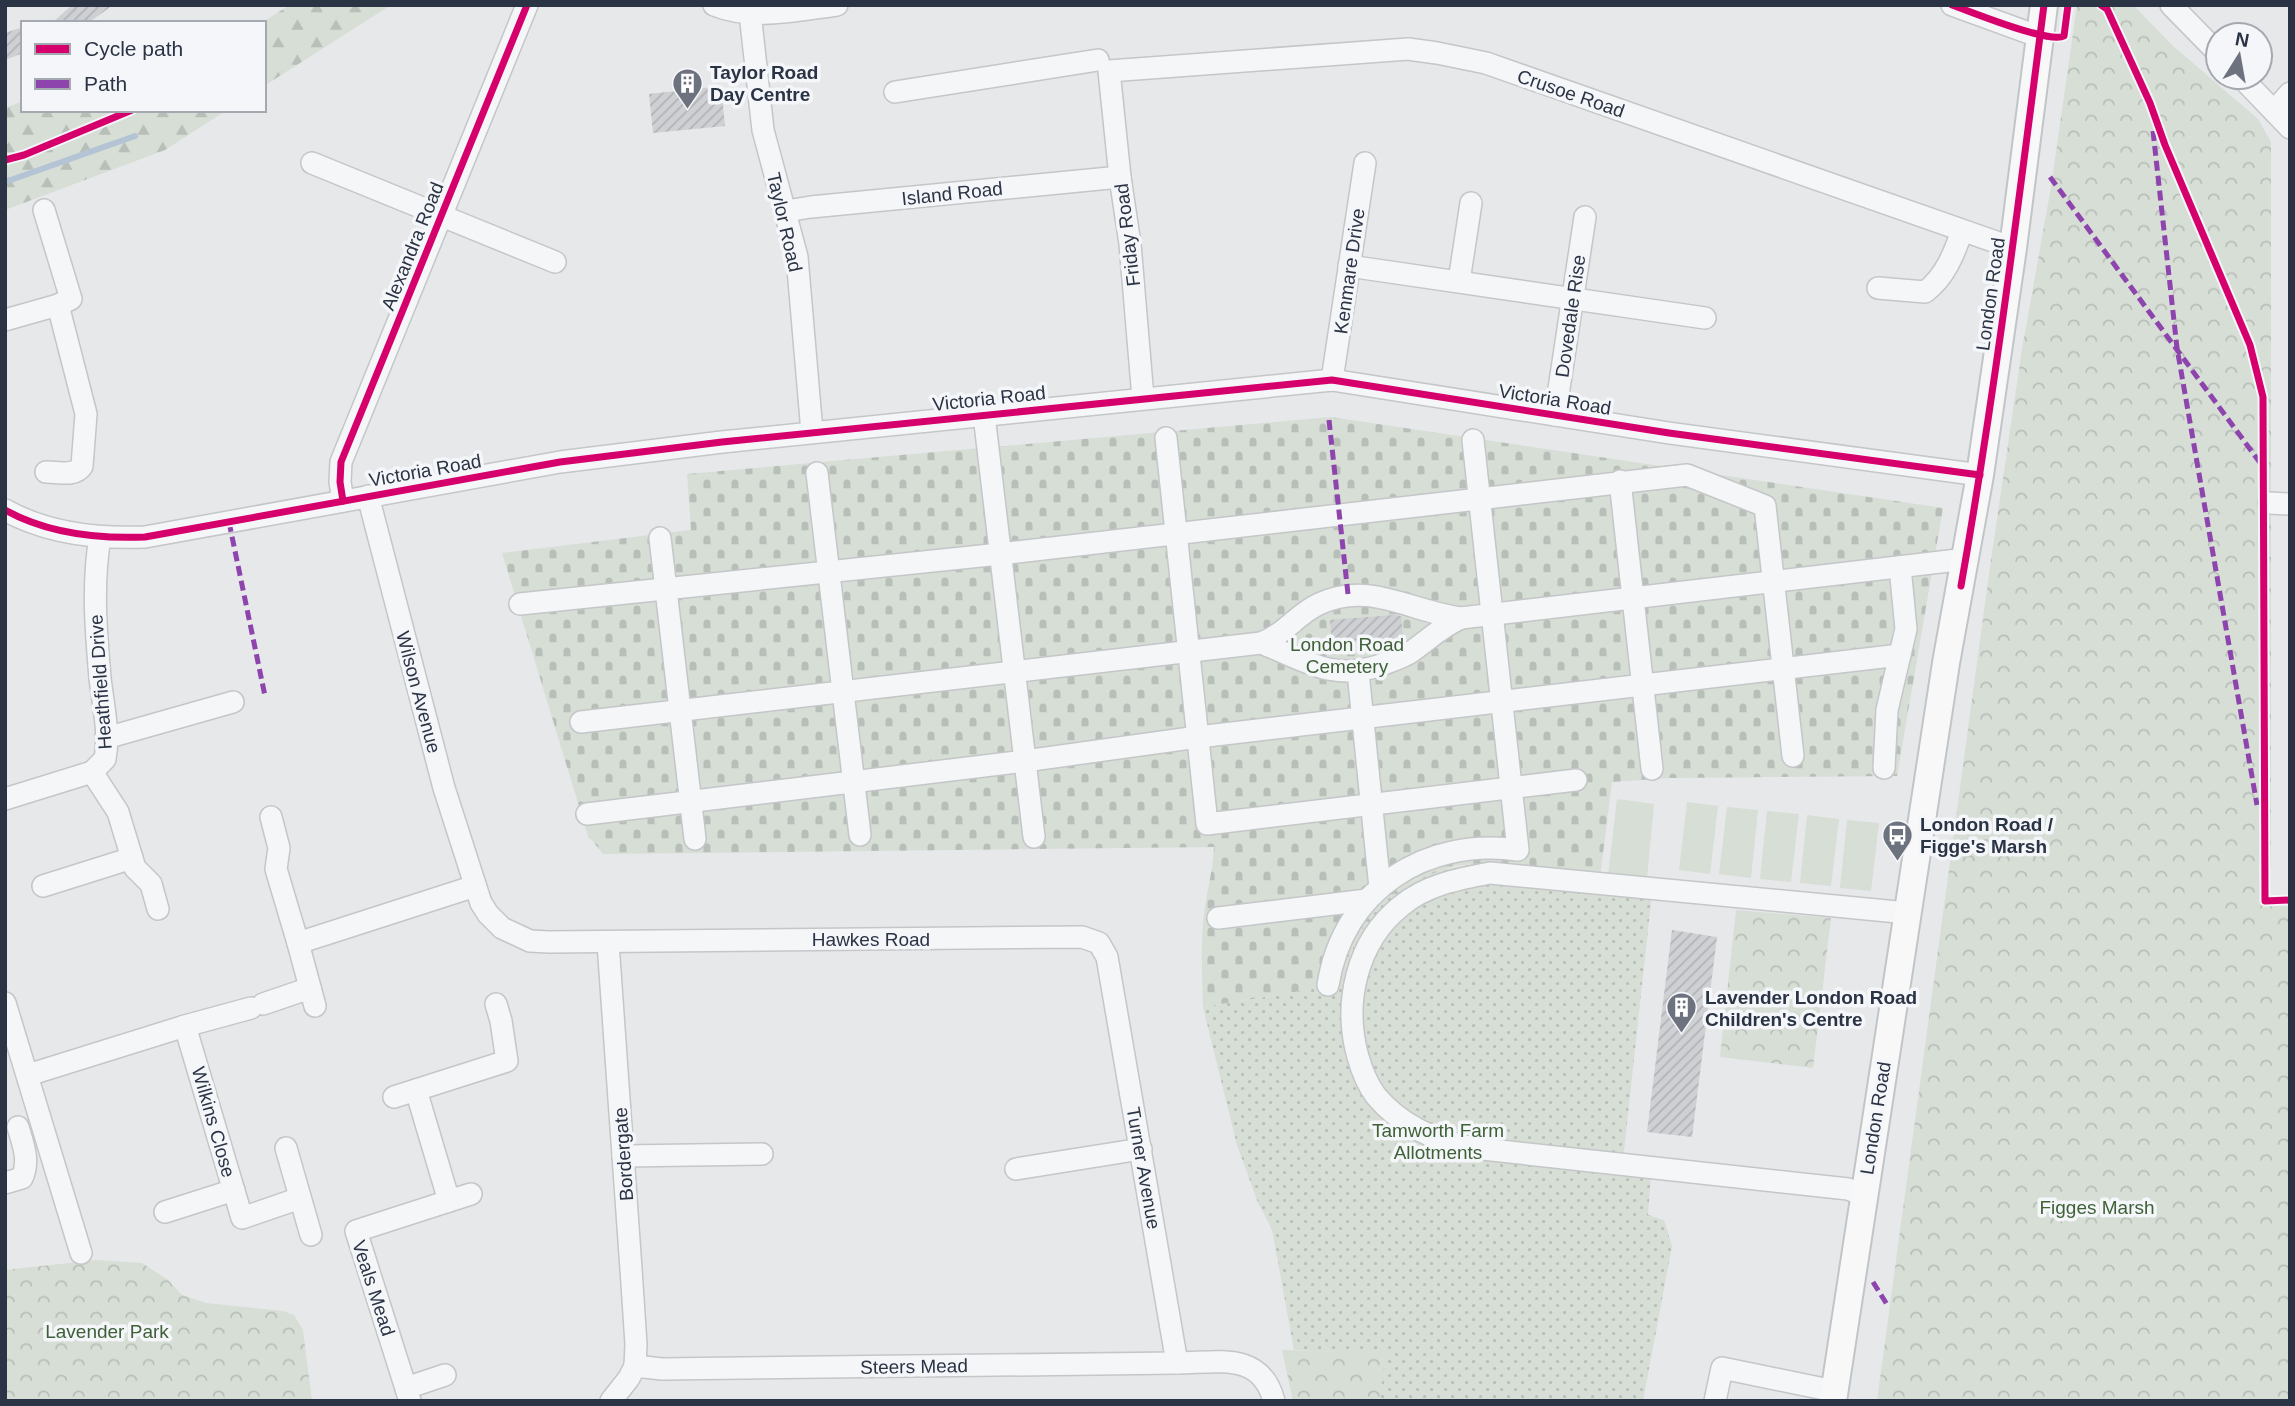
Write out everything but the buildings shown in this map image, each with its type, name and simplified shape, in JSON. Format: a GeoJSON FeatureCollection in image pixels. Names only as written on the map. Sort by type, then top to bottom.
{"type":"FeatureCollection","features":[{"type":"Feature","properties":{"kind":"main road","name":"London Road"},"geometry":{"type":"LineString","coordinates":[[1833,1396],[1947,663],[1980,475],[2044,5]]}},
{"type":"Feature","properties":{"kind":"street","name":"Alexandra Road"},"geometry":{"type":"LineString","coordinates":[[343,501],[341,462],[527,5]]}},
{"type":"Feature","properties":{"kind":"street"},"geometry":{"type":"LineString","coordinates":[[714,5],[726,10],[750,13],[837,5]]}},
{"type":"Feature","properties":{"kind":"street"},"geometry":{"type":"LineString","coordinates":[[1952,5],[2040,37]]}},
{"type":"Feature","properties":{"kind":"street"},"geometry":{"type":"LineString","coordinates":[[2171,5],[2204,39]]}},
{"type":"Feature","properties":{"kind":"street","name":"Taylor Road"},"geometry":{"type":"LineString","coordinates":[[750,13],[763,130],[797,257],[812,432]]}},
{"type":"Feature","properties":{"kind":"street","name":"Crusoe Road"},"geometry":{"type":"LineString","coordinates":[[895,92],[1104,65],[1408,50],[1437,52],[1486,63],[2013,248]]}},
{"type":"Feature","properties":{"kind":"street","name":"Friday Road"},"geometry":{"type":"LineString","coordinates":[[1104,65],[1130,244],[1143,398]]}},
{"type":"Feature","properties":{"kind":"street"},"geometry":{"type":"LineString","coordinates":[[2255,91],[2290,128]]}},
{"type":"Feature","properties":{"kind":"street"},"geometry":{"type":"LineString","coordinates":[[2274,111],[2290,93]]}},
{"type":"Feature","properties":{"kind":"street"},"geometry":{"type":"LineString","coordinates":[[312,163],[555,262]]}},
{"type":"Feature","properties":{"kind":"street","name":"Kenmare Drive"},"geometry":{"type":"LineString","coordinates":[[1332,380],[1365,163]]}},
{"type":"Feature","properties":{"kind":"street","name":"Island Road"},"geometry":{"type":"LineString","coordinates":[[786,211],[1119,177]]}},
{"type":"Feature","properties":{"kind":"street"},"geometry":{"type":"LineString","coordinates":[[1459,281],[1471,203]]}},
{"type":"Feature","properties":{"kind":"street"},"geometry":{"type":"LineString","coordinates":[[5,320],[71,299],[44,210]]}},
{"type":"Feature","properties":{"kind":"street","name":"Dovedale Rise"},"geometry":{"type":"LineString","coordinates":[[1555,415],[1585,217]]}},
{"type":"Feature","properties":{"kind":"street"},"geometry":{"type":"LineString","coordinates":[[1878,288],[1924,292],[1933,286],[1950,264],[1962,231]]}},
{"type":"Feature","properties":{"kind":"street"},"geometry":{"type":"LineString","coordinates":[[1349,266],[1705,318]]}},
{"type":"Feature","properties":{"kind":"street"},"geometry":{"type":"LineString","coordinates":[[46,472],[79,471],[82,466],[86,414],[58,305]]}},
{"type":"Feature","properties":{"kind":"street","name":"Victoria Road"},"geometry":{"type":"LineString","coordinates":[[5,510],[68,532],[100,537],[145,537],[560,462],[812,432],[1332,380],[1697,437],[1980,475]]}},
{"type":"Feature","properties":{"kind":"street"},"geometry":{"type":"LineString","coordinates":[[984,415],[1034,837]]}},
{"type":"Feature","properties":{"kind":"street"},"geometry":{"type":"LineString","coordinates":[[1166,438],[1207,824],[1576,780]]}},
{"type":"Feature","properties":{"kind":"street"},"geometry":{"type":"LineString","coordinates":[[1328,985],[1338,946],[1355,916],[1374,894],[1404,869],[1449,852],[1497,847],[1518,850],[1473,440]]}},
{"type":"Feature","properties":{"kind":"street"},"geometry":{"type":"LineString","coordinates":[[817,473],[860,835]]}},
{"type":"Feature","properties":{"kind":"street"},"geometry":{"type":"LineString","coordinates":[[520,604],[1000,554],[1687,475],[1765,506],[1793,756]]}},
{"type":"Feature","properties":{"kind":"street"},"geometry":{"type":"LineString","coordinates":[[1620,481],[1652,769]]}},
{"type":"Feature","properties":{"kind":"street","name":"Wilson Avenue"},"geometry":{"type":"LineString","coordinates":[[368,496],[441,774],[475,886],[488,914],[502,928],[530,942],[608,943]]}},
{"type":"Feature","properties":{"kind":"street","name":"Heathfield Drive"},"geometry":{"type":"LineString","coordinates":[[5,799],[92,772],[102,765],[105,759],[106,738],[95,622],[100,537]]}},
{"type":"Feature","properties":{"kind":"street"},"geometry":{"type":"LineString","coordinates":[[660,538],[695,839]]}},
{"type":"Feature","properties":{"kind":"street"},"geometry":{"type":"LineString","coordinates":[[581,722],[1261,643],[1275,638],[1302,614],[1319,604],[1348,594],[1395,600],[1440,616],[1461,618],[1966,559]]}},
{"type":"Feature","properties":{"kind":"street"},"geometry":{"type":"LineString","coordinates":[[1884,768],[1887,710],[1906,629],[1900,567]]}},
{"type":"Feature","properties":{"kind":"street"},"geometry":{"type":"LineString","coordinates":[[1261,643],[1319,667],[1339,672],[1358,671],[1396,660],[1446,625],[1461,618]]}},
{"type":"Feature","properties":{"kind":"street"},"geometry":{"type":"LineString","coordinates":[[587,814],[1025,761],[1198,737],[1900,656]]}},
{"type":"Feature","properties":{"kind":"street"},"geometry":{"type":"LineString","coordinates":[[1358,671],[1371,805],[1374,894]]}},
{"type":"Feature","properties":{"kind":"street"},"geometry":{"type":"LineString","coordinates":[[106,738],[233,702]]}},
{"type":"Feature","properties":{"kind":"street"},"geometry":{"type":"LineString","coordinates":[[92,772],[118,812],[135,868],[151,884],[158,909]]}},
{"type":"Feature","properties":{"kind":"street"},"geometry":{"type":"LineString","coordinates":[[28,1075],[257,1006],[312,997],[276,869],[279,848],[271,817]]}},
{"type":"Feature","properties":{"kind":"street"},"geometry":{"type":"LineString","coordinates":[[43,886],[132,858]]}},
{"type":"Feature","properties":{"kind":"street"},"geometry":{"type":"LineString","coordinates":[[1863,1195],[1848,1189],[1450,1144],[1423,1133],[1397,1115],[1376,1095],[1364,1075],[1354,1044],[1350,1017],[1352,992],[1358,968],[1374,935],[1399,907],[1438,884],[1490,873],[1908,913]]}},
{"type":"Feature","properties":{"kind":"street"},"geometry":{"type":"LineString","coordinates":[[298,943],[475,886]]}},
{"type":"Feature","properties":{"kind":"street"},"geometry":{"type":"LineString","coordinates":[[1218,918],[1374,894]]}},
{"type":"Feature","properties":{"kind":"street","name":"Hawkes Road"},"geometry":{"type":"LineString","coordinates":[[608,943],[1082,937],[1095,940],[1104,949],[1110,973]]}},
{"type":"Feature","properties":{"kind":"street","name":"Bordergate"},"geometry":{"type":"LineString","coordinates":[[608,943],[636,1344],[635,1366]]}},
{"type":"Feature","properties":{"kind":"street","name":"Turner Avenue"},"geometry":{"type":"LineString","coordinates":[[1110,973],[1177,1363]]}},
{"type":"Feature","properties":{"kind":"street"},"geometry":{"type":"LineString","coordinates":[[5,1003],[81,1253]]}},
{"type":"Feature","properties":{"kind":"street"},"geometry":{"type":"LineString","coordinates":[[394,1097],[507,1061],[496,1004]]}},
{"type":"Feature","properties":{"kind":"street","name":"Wilkins Close"},"geometry":{"type":"LineString","coordinates":[[186,1026],[242,1218],[300,1198]]}},
{"type":"Feature","properties":{"kind":"street"},"geometry":{"type":"LineString","coordinates":[[416,1090],[449,1201]]}},
{"type":"Feature","properties":{"kind":"street"},"geometry":{"type":"LineString","coordinates":[[5,1183],[22,1178],[26,1169],[26,1157],[12,1129],[41,1117]]}},
{"type":"Feature","properties":{"kind":"street"},"geometry":{"type":"LineString","coordinates":[[286,1148],[312,1235]]}},
{"type":"Feature","properties":{"kind":"street"},"geometry":{"type":"LineString","coordinates":[[1016,1170],[1141,1149]]}},
{"type":"Feature","properties":{"kind":"street"},"geometry":{"type":"LineString","coordinates":[[623,1156],[762,1154]]}},
{"type":"Feature","properties":{"kind":"street"},"geometry":{"type":"LineString","coordinates":[[165,1212],[234,1190]]}},
{"type":"Feature","properties":{"kind":"street","name":"Veals Mead"},"geometry":{"type":"LineString","coordinates":[[446,1375],[408,1394],[353,1221],[471,1194]]}},
{"type":"Feature","properties":{"kind":"street","name":"Steers Mead"},"geometry":{"type":"LineString","coordinates":[[635,1366],[662,1369],[1237,1364],[1247,1366],[1262,1375],[1274,1401]]}},
{"type":"Feature","properties":{"kind":"street"},"geometry":{"type":"LineString","coordinates":[[611,1401],[635,1366]]}},
{"type":"Feature","properties":{"kind":"street"},"geometry":{"type":"LineString","coordinates":[[1715,1401],[1722,1368],[1833,1396]]}},
{"type":"Feature","properties":{"kind":"green space"},"geometry":{"type":"Polygon","coordinates":[[[290,5],[391,5],[266,85],[264,21],[290,5]]]}},
{"type":"Feature","properties":{"kind":"green space","name":"Figges Marsh"},"geometry":{"type":"Polygon","coordinates":[[[2077,5],[2133,5],[2173,46],[2204,73],[2204,91],[2225,91],[2258,119],[2271,142],[2271,866],[2261,867],[2261,905],[2290,905],[2290,1401],[1877,1401],[1989,574],[2022,349],[2051,187],[2077,5]]]}},
{"type":"Feature","properties":{"kind":"green space"},"geometry":{"type":"Polygon","coordinates":[[[21,102],[21,112],[224,112],[165,150],[5,210],[5,108],[21,102]]]}},
{"type":"Feature","properties":{"kind":"green space","name":"London Road Cemetery"},"geometry":{"type":"Polygon","coordinates":[[[1331,417],[1943,508],[1897,776],[1671,778],[1612,782],[1600,877],[1482,863],[1455,866],[1416,879],[1376,906],[1349,949],[1337,985],[1203,1007],[1203,924],[1214,847],[603,854],[589,839],[502,553],[691,530],[687,474],[1331,417]]]}},
{"type":"Feature","properties":{"kind":"green space"},"geometry":{"type":"Polygon","coordinates":[[[1617,799],[1654,804],[1647,878],[1608,876],[1617,799]]]}},
{"type":"Feature","properties":{"kind":"green space"},"geometry":{"type":"Polygon","coordinates":[[[1687,802],[1718,806],[1710,874],[1679,870],[1687,802]]]}},
{"type":"Feature","properties":{"kind":"green space"},"geometry":{"type":"Polygon","coordinates":[[[1727,807],[1758,810],[1751,878],[1719,874],[1727,807]]]}},
{"type":"Feature","properties":{"kind":"green space"},"geometry":{"type":"Polygon","coordinates":[[[1767,811],[1799,814],[1791,882],[1760,879],[1767,811]]]}},
{"type":"Feature","properties":{"kind":"green space"},"geometry":{"type":"Polygon","coordinates":[[[1807,815],[1839,819],[1831,886],[1800,883],[1807,815]]]}},
{"type":"Feature","properties":{"kind":"green space"},"geometry":{"type":"Polygon","coordinates":[[[1847,820],[1879,823],[1871,891],[1840,888],[1847,820]]]}},
{"type":"Feature","properties":{"kind":"green space","name":"Tamworth Farm Allotments"},"geometry":{"type":"Polygon","coordinates":[[[1482,863],[1653,884],[1622,1169],[1651,1173],[1648,1215],[1664,1220],[1672,1246],[1643,1401],[1379,1401],[1385,1354],[1294,1350],[1272,1229],[1258,1203],[1237,1145],[1203,1007],[1337,985],[1358,933],[1387,897],[1428,875],[1482,863]]]}},
{"type":"Feature","properties":{"kind":"green space"},"geometry":{"type":"Polygon","coordinates":[[[1736,910],[1831,918],[1813,1068],[1720,1057],[1736,910]]]}},
{"type":"Feature","properties":{"kind":"green space","name":"Lavender Park"},"geometry":{"type":"Polygon","coordinates":[[[96,1260],[142,1263],[168,1280],[182,1295],[206,1303],[283,1311],[294,1315],[303,1330],[312,1401],[5,1401],[5,1270],[96,1260]]]}},
{"type":"Feature","properties":{"kind":"green space"},"geometry":{"type":"Polygon","coordinates":[[[1282,1350],[1386,1353],[1379,1401],[1293,1401],[1282,1350]]]}},
{"type":"Feature","properties":{"kind":"waterway"},"geometry":{"type":"LineString","coordinates":[[5,182],[135,136]]}},
{"type":"Feature","properties":{"kind":"marked path"},"geometry":{"type":"LineString","coordinates":[[2153,131],[2177,348],[2257,805]]}},
{"type":"Feature","properties":{"kind":"marked path"},"geometry":{"type":"LineString","coordinates":[[2050,177],[2261,464]]}},
{"type":"Feature","properties":{"kind":"marked path"},"geometry":{"type":"LineString","coordinates":[[1329,420],[1348,594]]}},
{"type":"Feature","properties":{"kind":"marked path"},"geometry":{"type":"LineString","coordinates":[[229,522],[265,696]]}},
{"type":"Feature","properties":{"kind":"marked path"},"geometry":{"type":"LineString","coordinates":[[1873,1282],[1888,1306]]}},
{"type":"Feature","properties":{"kind":"cycle path"},"geometry":{"type":"LineString","coordinates":[[343,501],[341,462],[527,5]]}},
{"type":"Feature","properties":{"kind":"cycle path"},"geometry":{"type":"LineString","coordinates":[[1952,5],[2027,32],[2056,37],[2064,36],[2068,5]]}},
{"type":"Feature","properties":{"kind":"cycle path"},"geometry":{"type":"LineString","coordinates":[[1961,586],[1996,369],[2044,5]]}},
{"type":"Feature","properties":{"kind":"cycle path"},"geometry":{"type":"LineString","coordinates":[[2101,5],[2107,9],[2150,103],[2165,145],[2250,345],[2263,397],[2265,901],[2290,900]]}},
{"type":"Feature","properties":{"kind":"cycle path"},"geometry":{"type":"LineString","coordinates":[[5,160],[24,155],[127,112]]}},
{"type":"Feature","properties":{"kind":"cycle path"},"geometry":{"type":"LineString","coordinates":[[5,510],[56,530],[91,536],[145,537],[560,462],[722,442],[1332,380],[1669,433],[1980,475]]}},
{"type":"Feature","properties":{"kind":"place","name":"Taylor Road Day Centre"},"geometry":{"type":"Point","coordinates":[687,110]}},
{"type":"Feature","properties":{"kind":"place","name":"London Road / Figge's Marsh"},"geometry":{"type":"Point","coordinates":[1897,862]}},
{"type":"Feature","properties":{"kind":"place","name":"Lavender London Road Children's Centre"},"geometry":{"type":"Point","coordinates":[1682,1035]}}]}
